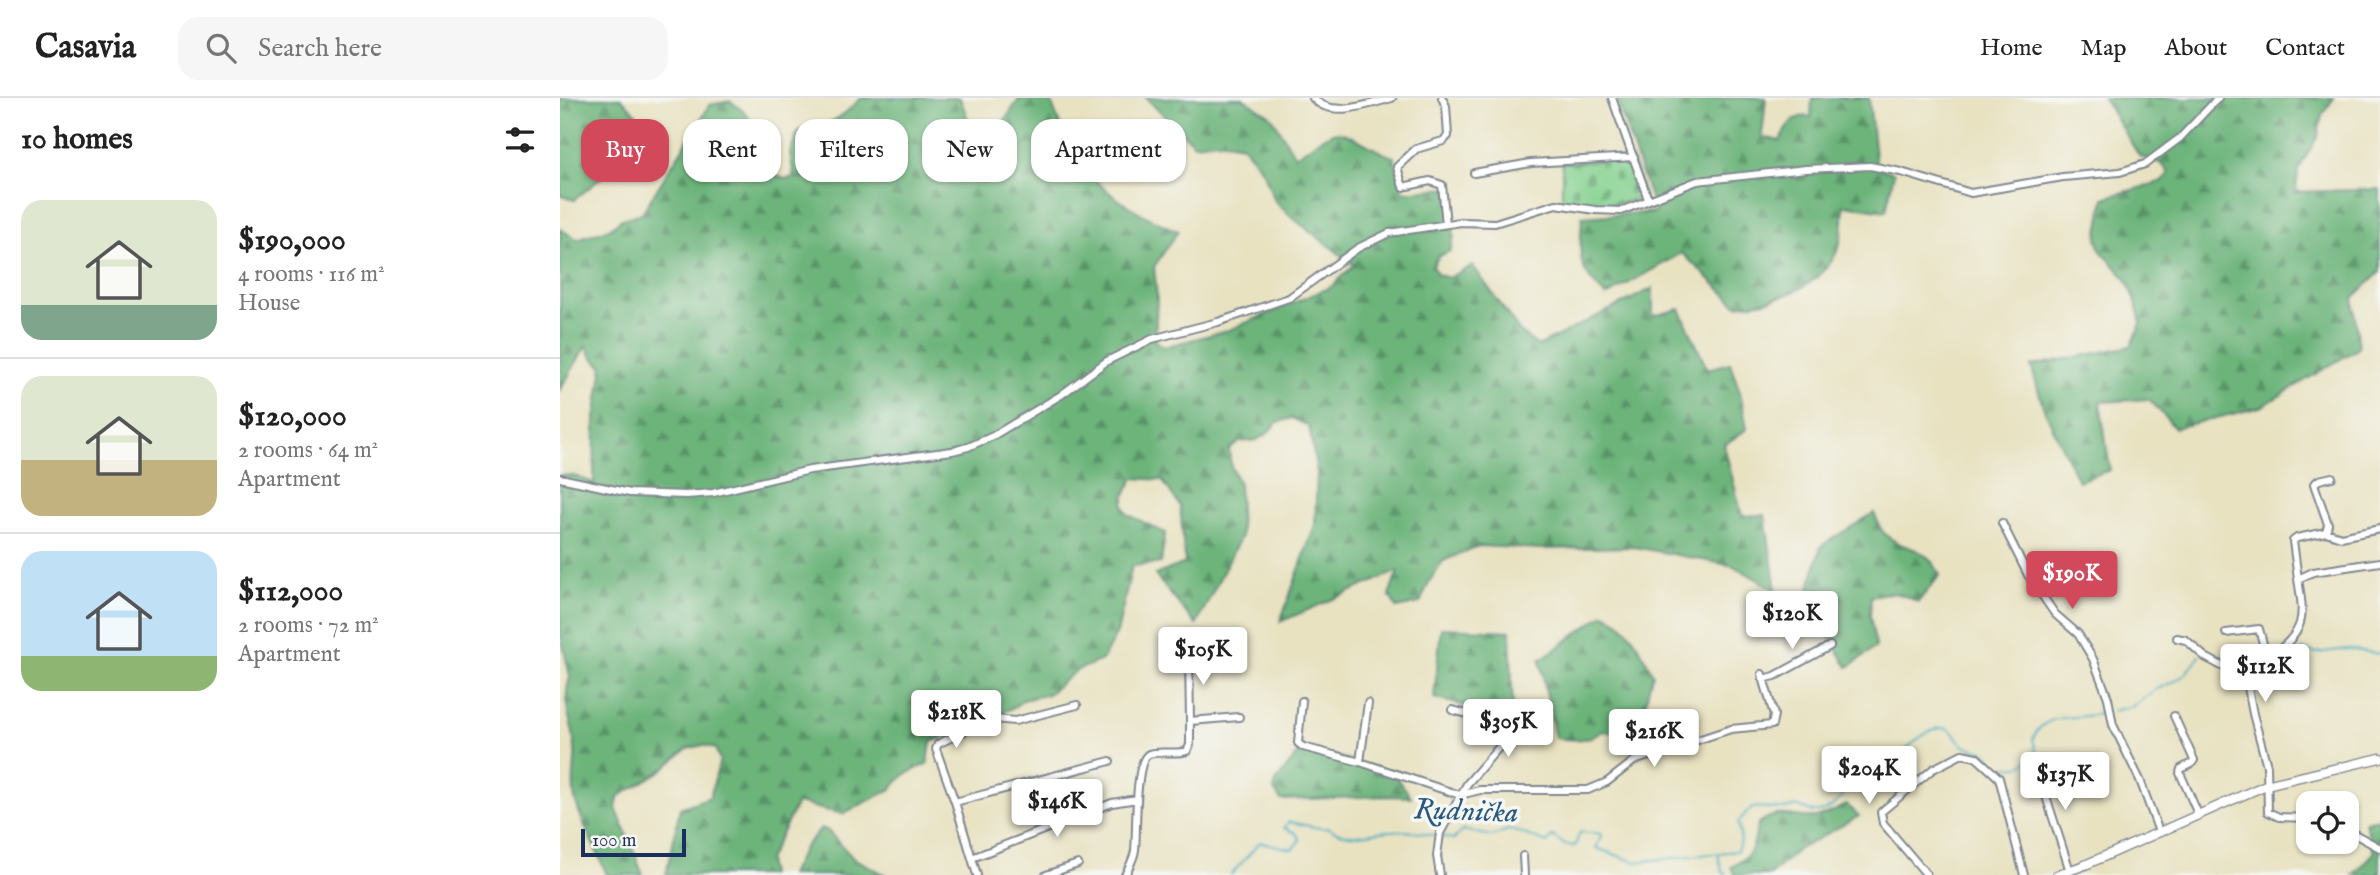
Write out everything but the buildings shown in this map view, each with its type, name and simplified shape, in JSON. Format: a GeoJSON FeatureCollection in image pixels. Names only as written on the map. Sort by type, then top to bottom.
{"type":"FeatureCollection","features":[{"type":"Feature","properties":{"kind":"street"},"geometry":{"type":"LineString","coordinates":[[1313,98],[1326,108],[1338,109],[1392,98]]}},
{"type":"Feature","properties":{"kind":"street"},"geometry":{"type":"LineString","coordinates":[[1442,98],[1446,106],[1448,136],[1443,141],[1416,149],[1397,167],[1404,187],[1430,181],[1442,185],[1446,224]]}},
{"type":"Feature","properties":{"kind":"street"},"geometry":{"type":"LineString","coordinates":[[1612,98],[1648,199]]}},
{"type":"Feature","properties":{"kind":"street"},"geometry":{"type":"LineString","coordinates":[[560,478],[630,493],[713,493],[810,470],[968,447],[993,436],[1061,395],[1107,361],[1152,339],[1217,322],[1289,298],[1358,248],[1389,233],[1446,224],[1495,222],[1556,204],[1621,211],[1697,181],[1806,169],[1870,166],[1929,179],[1971,193],[2063,177],[2120,172],[2145,164],[2163,151],[2180,138],[2218,98]]}},
{"type":"Feature","properties":{"kind":"street"},"geometry":{"type":"LineString","coordinates":[[1474,173],[1545,161],[1634,157]]}},
{"type":"Feature","properties":{"kind":"street"},"geometry":{"type":"LineString","coordinates":[[2326,532],[2328,524],[2314,485],[2319,480],[2332,477]]}},
{"type":"Feature","properties":{"kind":"street"},"geometry":{"type":"LineString","coordinates":[[2002,523],[2028,575],[2055,614],[2085,643],[2159,832]]}},
{"type":"Feature","properties":{"kind":"street"},"geometry":{"type":"LineString","coordinates":[[2248,687],[2267,659],[2291,638],[2300,623],[2302,607],[2293,541],[2326,532],[2341,537],[2380,529]]}},
{"type":"Feature","properties":{"kind":"street"},"geometry":{"type":"LineString","coordinates":[[2298,579],[2313,572],[2380,562]]}},
{"type":"Feature","properties":{"kind":"street"},"geometry":{"type":"LineString","coordinates":[[2226,633],[2259,629],[2267,659]]}},
{"type":"Feature","properties":{"kind":"street"},"geometry":{"type":"LineString","coordinates":[[2178,638],[2186,640],[2205,657],[2235,673],[2248,687],[2267,765],[2268,812],[2279,817],[2296,818]]}},
{"type":"Feature","properties":{"kind":"street"},"geometry":{"type":"LineString","coordinates":[[1125,875],[1135,852],[1141,764],[1145,756],[1151,754],[1180,754],[1187,751],[1190,745],[1189,657],[1195,649],[1208,646]]}},
{"type":"Feature","properties":{"kind":"street"},"geometry":{"type":"LineString","coordinates":[[1302,701],[1297,737],[1298,743],[1303,747],[1360,762],[1460,795],[1480,790],[1588,790],[1607,782],[1634,761],[1731,729],[1767,727],[1774,721],[1774,715],[1763,677],[1775,676],[1830,646]]}},
{"type":"Feature","properties":{"kind":"street"},"geometry":{"type":"LineString","coordinates":[[1360,762],[1368,703]]}},
{"type":"Feature","properties":{"kind":"street"},"geometry":{"type":"LineString","coordinates":[[977,875],[936,749],[942,741],[985,721],[1015,721],[1077,705]]}},
{"type":"Feature","properties":{"kind":"street"},"geometry":{"type":"LineString","coordinates":[[1440,875],[1437,843],[1440,833],[1460,795],[1500,746],[1499,735],[1493,726],[1478,717],[1452,710]]}},
{"type":"Feature","properties":{"kind":"street"},"geometry":{"type":"LineString","coordinates":[[2174,716],[2194,760],[2192,764],[2181,769],[2180,774],[2198,814]]}},
{"type":"Feature","properties":{"kind":"street"},"geometry":{"type":"LineString","coordinates":[[1190,721],[1239,717]]}},
{"type":"Feature","properties":{"kind":"street"},"geometry":{"type":"LineString","coordinates":[[1927,875],[1883,822],[1881,812],[1933,769],[1962,754],[1969,754],[1979,759],[1999,778],[2024,875]]}},
{"type":"Feature","properties":{"kind":"street"},"geometry":{"type":"LineString","coordinates":[[2057,875],[2266,785],[2380,758]]}},
{"type":"Feature","properties":{"kind":"street"},"geometry":{"type":"LineString","coordinates":[[955,802],[1110,761]]}},
{"type":"Feature","properties":{"kind":"street"},"geometry":{"type":"LineString","coordinates":[[2035,762],[2070,871]]}},
{"type":"Feature","properties":{"kind":"street"},"geometry":{"type":"LineString","coordinates":[[972,858],[1112,803],[1137,799]]}},
{"type":"Feature","properties":{"kind":"street"},"geometry":{"type":"LineString","coordinates":[[2359,837],[2380,848]]}},
{"type":"Feature","properties":{"kind":"street"},"geometry":{"type":"LineString","coordinates":[[1523,856],[1524,875]]}},
{"type":"Feature","properties":{"kind":"street"},"geometry":{"type":"LineString","coordinates":[[1045,875],[1078,864]]}},
{"type":"Feature","properties":{"kind":"green space"},"geometry":{"type":"Polygon","coordinates":[[[560,98],[621,98],[638,119],[581,119],[581,182],[596,182],[574,200],[560,195],[560,98]]]}},
{"type":"Feature","properties":{"kind":"green space"},"geometry":{"type":"Polygon","coordinates":[[[861,98],[960,98],[968,119],[922,119],[922,182],[1017,182],[1017,119],[1006,119],[1020,98],[1050,98],[1058,119],[1031,119],[1031,182],[1098,182],[1132,208],[1178,231],[1154,267],[1157,297],[1155,341],[1164,347],[1229,330],[1331,287],[1354,265],[1275,201],[1263,172],[1243,145],[1218,141],[1194,144],[1186,136],[1186,119],[1168,119],[1146,98],[1243,98],[1272,117],[1295,156],[1324,137],[1339,132],[1394,157],[1403,192],[1448,188],[1454,236],[1450,251],[1439,256],[1433,266],[1437,274],[1448,278],[1473,266],[1520,332],[1538,346],[1653,288],[1653,316],[1680,309],[1707,369],[1730,363],[1740,392],[1747,429],[1724,445],[1742,516],[1765,515],[1776,590],[1734,566],[1635,547],[1542,549],[1478,546],[1443,561],[1429,582],[1420,603],[1397,608],[1389,595],[1398,571],[1280,622],[1315,525],[1317,473],[1309,426],[1292,418],[1276,423],[1266,435],[1256,440],[1240,442],[1229,449],[1231,466],[1239,484],[1241,536],[1196,625],[1155,575],[1185,563],[1180,506],[1162,480],[1134,478],[1123,504],[1127,514],[1165,533],[1161,563],[1132,566],[1117,633],[1102,660],[1077,670],[1048,694],[1023,700],[1013,708],[931,742],[928,763],[904,775],[890,790],[842,814],[797,803],[768,860],[770,875],[666,875],[680,808],[710,797],[720,760],[715,748],[703,745],[687,749],[661,771],[618,797],[616,808],[643,875],[607,875],[575,799],[575,750],[566,698],[570,677],[560,632],[560,475],[574,476],[594,483],[595,418],[603,367],[592,357],[586,346],[560,390],[560,229],[577,239],[611,228],[620,220],[642,213],[662,182],[669,182],[669,170],[683,148],[683,182],[781,182],[781,177],[794,177],[790,153],[795,139],[795,182],[908,182],[908,119],[836,119],[861,98]]]}},
{"type":"Feature","properties":{"kind":"green space"},"geometry":{"type":"Polygon","coordinates":[[[1616,98],[1766,98],[1762,137],[1780,141],[1795,119],[1811,117],[1812,98],[1869,98],[1876,167],[1894,173],[1886,211],[1844,205],[1841,239],[1830,262],[1821,274],[1809,283],[1782,296],[1737,305],[1682,253],[1606,296],[1584,269],[1581,253],[1582,217],[1655,212],[1616,98]]]}},
{"type":"Feature","properties":{"kind":"green space"},"geometry":{"type":"Polygon","coordinates":[[[2103,98],[2334,98],[2322,115],[2318,136],[2298,170],[2296,192],[2380,189],[2380,272],[2353,298],[2359,348],[2261,407],[2175,428],[2149,399],[2100,402],[2110,470],[2078,481],[2044,409],[2031,366],[2131,346],[2141,324],[2135,298],[2125,277],[2101,251],[2097,239],[2104,198],[2163,181],[2169,174],[2161,164],[2140,157],[2103,98]]]}},
{"type":"Feature","properties":{"kind":"green space"},"geometry":{"type":"Polygon","coordinates":[[[730,101],[750,119],[701,119],[710,105],[730,101]]]}},
{"type":"Feature","properties":{"kind":"green space"},"geometry":{"type":"Polygon","coordinates":[[[1632,159],[1644,196],[1614,204],[1562,201],[1562,163],[1632,159]]]}},
{"type":"Feature","properties":{"kind":"green space"},"geometry":{"type":"Polygon","coordinates":[[[1874,513],[1884,533],[1899,544],[1921,552],[1934,564],[1940,575],[1918,602],[1895,594],[1871,597],[1870,616],[1876,647],[1848,667],[1813,611],[1809,589],[1821,546],[1874,513]]]}},
{"type":"Feature","properties":{"kind":"green space"},"geometry":{"type":"Polygon","coordinates":[[[1604,614],[1628,631],[1653,674],[1639,731],[1622,734],[1603,731],[1580,739],[1555,738],[1540,660],[1604,614]]]}},
{"type":"Feature","properties":{"kind":"green space"},"geometry":{"type":"Polygon","coordinates":[[[1441,628],[1510,631],[1513,710],[1502,716],[1434,698],[1441,628]]]}},
{"type":"Feature","properties":{"kind":"green space"},"geometry":{"type":"Polygon","coordinates":[[[1303,747],[1392,772],[1411,797],[1281,800],[1274,790],[1276,782],[1303,747]]]}},
{"type":"Feature","properties":{"kind":"green space"},"geometry":{"type":"Polygon","coordinates":[[[1847,805],[1859,816],[1796,851],[1770,875],[1735,875],[1731,867],[1749,854],[1758,824],[1766,819],[1780,815],[1816,817],[1847,805]]]}},
{"type":"Feature","properties":{"kind":"green space"},"geometry":{"type":"Polygon","coordinates":[[[2380,819],[2380,875],[2353,875],[2374,853],[2365,822],[2380,819]]]}},
{"type":"Feature","properties":{"kind":"green space"},"geometry":{"type":"Polygon","coordinates":[[[821,828],[827,830],[853,858],[886,875],[790,875],[804,848],[821,828]]]}},
{"type":"Feature","properties":{"kind":"waterway","name":"Rudnička"},"geometry":{"type":"LineString","coordinates":[[2257,677],[2265,686],[2270,684],[2303,650],[2316,653],[2348,649],[2380,654]]}},
{"type":"Feature","properties":{"kind":"waterway","name":"Rudnička"},"geometry":{"type":"LineString","coordinates":[[2205,654],[2223,657],[2253,673]]}},
{"type":"Feature","properties":{"kind":"waterway","name":"Rudnička"},"geometry":{"type":"LineString","coordinates":[[2112,711],[2133,706],[2155,690],[2175,681],[2184,675],[2200,656]]}},
{"type":"Feature","properties":{"kind":"waterway","name":"Rudnička"},"geometry":{"type":"LineString","coordinates":[[1231,875],[1260,842],[1292,849],[1300,840],[1296,833],[1284,828],[1289,822],[1328,828],[1347,835],[1404,831],[1454,839],[1463,830],[1492,836],[1511,829],[1547,843],[1553,836],[1565,845],[1575,846],[1580,832],[1602,834],[1596,848],[1636,862],[1737,851],[1741,840],[1738,823],[1749,810],[1758,807],[1799,807],[1815,812],[1826,810],[1846,791],[1849,765],[1860,755],[1866,756],[1872,765],[1881,765],[1938,728],[1948,729],[1963,745],[1986,753],[1998,767],[2019,767],[2037,755],[2033,739],[2038,729],[2046,723],[2055,719],[2107,712]]}},
{"type":"Feature","properties":{"kind":"waterway"},"geometry":{"type":"LineString","coordinates":[[1718,854],[1722,871],[1726,875]]}}]}
